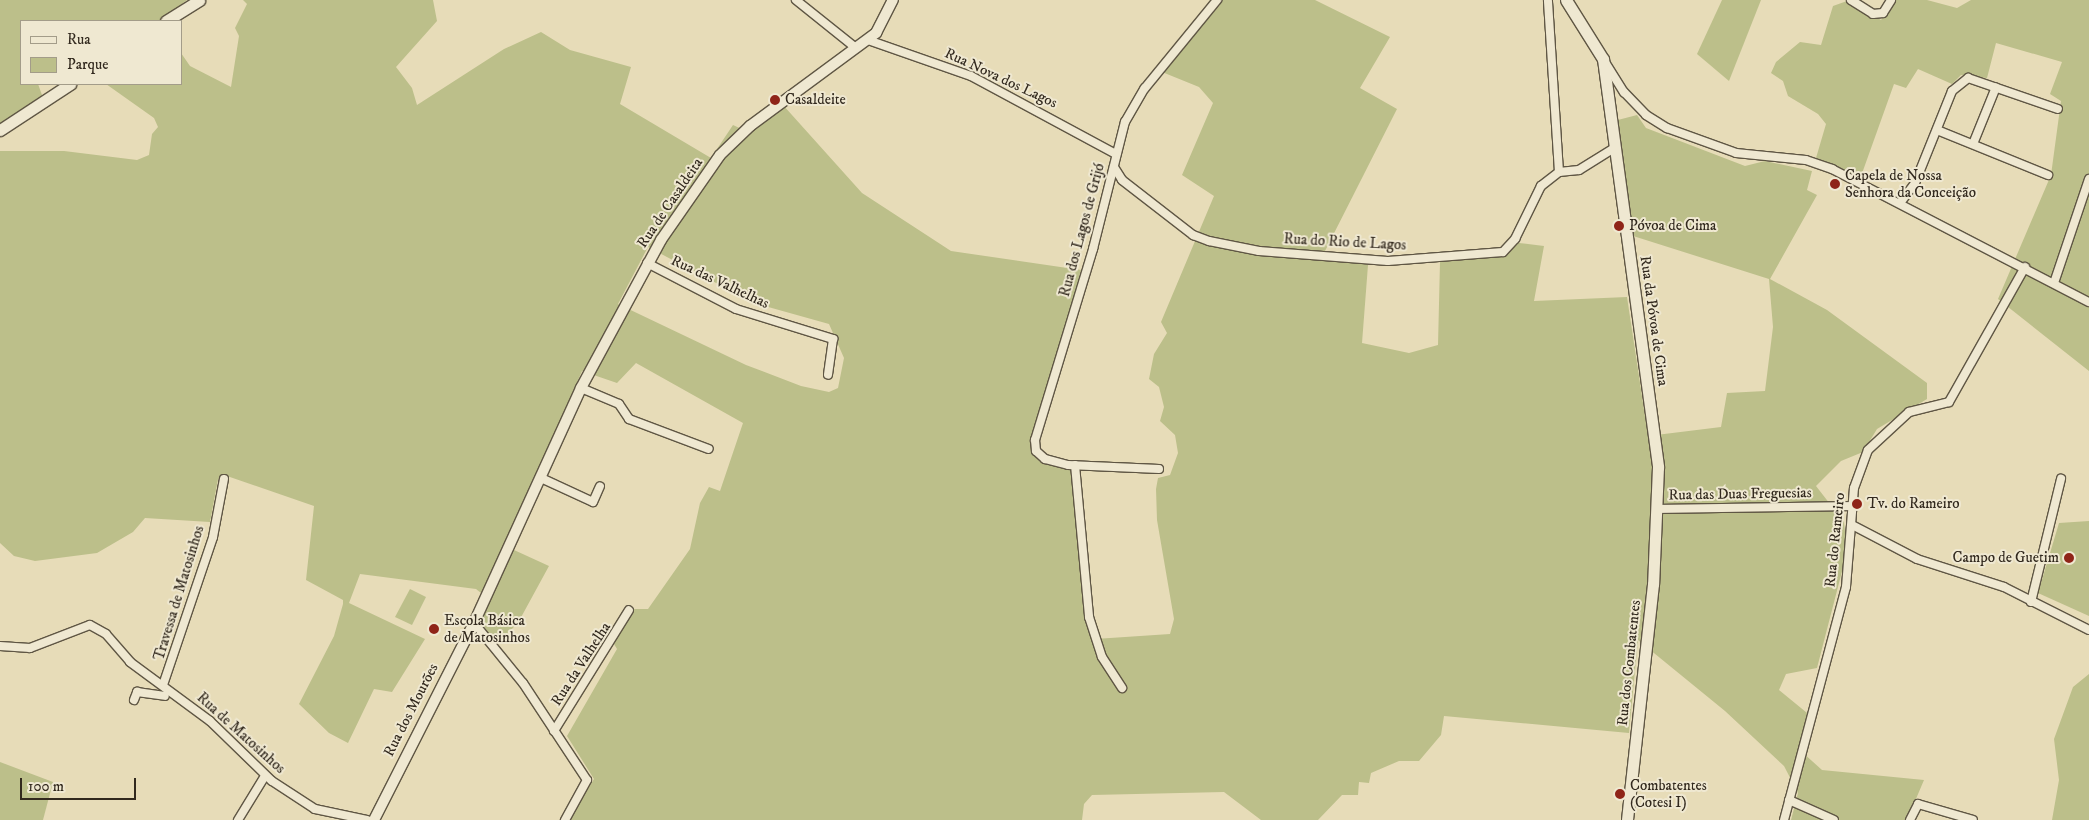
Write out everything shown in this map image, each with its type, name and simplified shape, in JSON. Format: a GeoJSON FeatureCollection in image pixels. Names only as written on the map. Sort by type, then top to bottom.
{"type":"FeatureCollection","features":[{"type":"Feature","properties":{"kind":"main road"},"geometry":{"type":"LineString","coordinates":[[168,20],[199,0]]}},
{"type":"Feature","properties":{"kind":"main road","name":"Rua da Póvoa de Cima"},"geometry":{"type":"LineString","coordinates":[[1566,0],[1603,59],[1613,149],[1649,396],[1659,509]]}},
{"type":"Feature","properties":{"kind":"main road"},"geometry":{"type":"LineString","coordinates":[[0,130],[68,85]]}},
{"type":"Feature","properties":{"kind":"main road","name":"Rua dos Combatentes"},"geometry":{"type":"LineString","coordinates":[[1627,820],[1659,509]]}},
{"type":"Feature","properties":{"kind":"street"},"geometry":{"type":"LineString","coordinates":[[796,0],[856,48]]}},
{"type":"Feature","properties":{"kind":"street","name":"Rua de Casaldeita"},"geometry":{"type":"LineString","coordinates":[[541,478],[581,388],[647,264],[732,143],[868,40],[883,24],[893,0]]}},
{"type":"Feature","properties":{"kind":"street","name":"Rua dos Lagos de Grijó"},"geometry":{"type":"LineString","coordinates":[[1159,469],[1075,466],[1045,459],[1036,451],[1035,440],[1125,122],[1145,88],[1217,0]]}},
{"type":"Feature","properties":{"kind":"street"},"geometry":{"type":"LineString","coordinates":[[1548,0],[1559,172]]}},
{"type":"Feature","properties":{"kind":"street"},"geometry":{"type":"LineString","coordinates":[[1850,0],[1873,14],[1883,13],[1891,0]]}},
{"type":"Feature","properties":{"kind":"street","name":"Rua Nova dos Lagos"},"geometry":{"type":"LineString","coordinates":[[868,40],[971,76],[1116,154]]}},
{"type":"Feature","properties":{"kind":"street"},"geometry":{"type":"LineString","coordinates":[[1603,59],[1624,92],[1646,115],[1667,128],[1736,153],[1806,160],[1900,203],[2089,302]]}},
{"type":"Feature","properties":{"kind":"street"},"geometry":{"type":"LineString","coordinates":[[1900,203],[1915,183],[1952,91],[1968,78],[2058,109]]}},
{"type":"Feature","properties":{"kind":"street"},"geometry":{"type":"LineString","coordinates":[[1973,144],[1996,88]]}},
{"type":"Feature","properties":{"kind":"street"},"geometry":{"type":"LineString","coordinates":[[1937,130],[2048,175]]}},
{"type":"Feature","properties":{"kind":"street","name":"Rua do Rio de Lagos"},"geometry":{"type":"LineString","coordinates":[[1114,166],[1122,180],[1193,235],[1209,241],[1259,251],[1388,261],[1503,252],[1515,239],[1541,186],[1559,172],[1579,170],[1613,149]]}},
{"type":"Feature","properties":{"kind":"street"},"geometry":{"type":"LineString","coordinates":[[2054,283],[2089,179]]}},
{"type":"Feature","properties":{"kind":"street","name":"Rua das Valhelhas"},"geometry":{"type":"LineString","coordinates":[[647,264],[736,309],[833,339],[828,375]]}},
{"type":"Feature","properties":{"kind":"street","name":"Rua do Rameiro"},"geometry":{"type":"LineString","coordinates":[[1784,820],[1846,587],[1854,526],[1851,506],[1868,450],[1909,412],[1949,402],[2025,267]]}},
{"type":"Feature","properties":{"kind":"street"},"geometry":{"type":"LineString","coordinates":[[581,388],[619,404],[629,419],[708,449]]}},
{"type":"Feature","properties":{"kind":"street"},"geometry":{"type":"LineString","coordinates":[[1075,466],[1089,617],[1102,657],[1122,688]]}},
{"type":"Feature","properties":{"kind":"street"},"geometry":{"type":"LineString","coordinates":[[541,478],[593,502],[600,486]]}},
{"type":"Feature","properties":{"kind":"street","name":"Rua dos Mourões"},"geometry":{"type":"LineString","coordinates":[[374,820],[474,623],[541,478]]}},
{"type":"Feature","properties":{"kind":"street","name":"Travessa de Matosinhos"},"geometry":{"type":"LineString","coordinates":[[163,686],[213,536],[224,479]]}},
{"type":"Feature","properties":{"kind":"street"},"geometry":{"type":"LineString","coordinates":[[2031,602],[2060,479]]}},
{"type":"Feature","properties":{"kind":"street","name":"Rua das Duas Freguesias"},"geometry":{"type":"LineString","coordinates":[[1659,509],[1851,506]]}},
{"type":"Feature","properties":{"kind":"street"},"geometry":{"type":"LineString","coordinates":[[1854,526],[1917,559],[2004,587],[2089,630]]}},
{"type":"Feature","properties":{"kind":"street","name":"Rua da Valhelha"},"geometry":{"type":"LineString","coordinates":[[554,731],[629,610]]}},
{"type":"Feature","properties":{"kind":"street"},"geometry":{"type":"LineString","coordinates":[[474,623],[554,731],[587,780],[565,820]]}},
{"type":"Feature","properties":{"kind":"street","name":"Rua de Matosinhos"},"geometry":{"type":"LineString","coordinates":[[0,646],[30,648],[90,625],[163,686],[210,721],[265,776],[315,810],[367,820]]}},
{"type":"Feature","properties":{"kind":"street"},"geometry":{"type":"LineString","coordinates":[[134,700],[137,692],[165,696]]}},
{"type":"Feature","properties":{"kind":"street"},"geometry":{"type":"LineString","coordinates":[[238,820],[265,776]]}},
{"type":"Feature","properties":{"kind":"street"},"geometry":{"type":"LineString","coordinates":[[1789,800],[1834,820]]}},
{"type":"Feature","properties":{"kind":"street"},"geometry":{"type":"LineString","coordinates":[[1910,820],[1918,804],[1973,820]]}},
{"type":"Feature","properties":{"kind":"green space"},"geometry":{"type":"Polygon","coordinates":[[[0,0],[187,0],[161,20],[20,20],[20,85],[38,85],[42,95],[40,100],[0,125],[0,0]]]}},
{"type":"Feature","properties":{"kind":"green space"},"geometry":{"type":"Polygon","coordinates":[[[243,0],[433,0],[437,21],[396,67],[412,88],[417,105],[504,49],[541,32],[570,50],[631,67],[620,104],[711,158],[733,125],[748,132],[783,105],[862,193],[951,251],[1081,270],[1031,453],[1072,469],[1078,479],[1079,562],[1095,639],[1170,634],[1174,619],[1157,520],[1156,489],[1158,478],[1170,475],[1178,453],[1175,435],[1160,421],[1164,407],[1159,387],[1149,379],[1154,354],[1167,333],[1161,322],[1214,196],[1182,175],[1213,103],[1199,87],[1162,72],[1220,5],[1215,0],[1315,0],[1390,37],[1360,88],[1397,109],[1325,251],[1368,265],[1362,343],[1409,353],[1438,345],[1440,262],[1494,255],[1519,243],[1544,246],[1534,301],[1627,297],[1648,436],[1721,427],[1727,393],[1765,391],[1773,327],[1769,279],[1630,235],[1614,121],[1637,115],[1646,128],[1745,166],[1765,161],[1812,171],[1807,190],[1817,195],[1770,279],[1827,310],[1927,383],[1927,399],[1877,429],[1863,452],[1841,461],[1816,486],[1844,522],[1847,552],[1817,668],[1786,674],[1779,690],[1812,717],[1802,752],[1822,770],[1924,780],[1907,820],[1791,820],[1798,793],[1784,766],[1725,711],[1638,640],[1629,733],[1444,716],[1441,735],[1419,761],[1399,761],[1371,773],[1369,783],[1359,782],[1358,795],[1342,795],[1318,820],[1261,820],[1224,792],[1092,795],[1084,804],[1082,820],[569,820],[594,779],[567,736],[617,649],[614,644],[633,609],[648,609],[690,549],[700,503],[709,487],[720,491],[743,423],[636,363],[617,383],[582,371],[505,546],[549,566],[519,621],[504,638],[490,636],[480,620],[481,593],[476,589],[360,574],[349,603],[425,639],[392,692],[374,689],[348,743],[329,733],[299,704],[334,636],[343,604],[343,600],[306,580],[314,506],[227,476],[218,479],[210,522],[145,518],[133,532],[97,553],[35,561],[14,556],[0,543],[0,151],[64,151],[137,160],[149,155],[152,134],[158,127],[154,118],[107,85],[182,85],[182,54],[190,66],[231,87],[239,36],[235,28],[247,4],[243,0]],[[648,247],[618,304],[746,365],[801,386],[829,392],[838,388],[844,358],[829,324],[754,303],[648,247]]]}},
{"type":"Feature","properties":{"kind":"green space"},"geometry":{"type":"Polygon","coordinates":[[[1722,0],[1761,0],[1729,81],[1697,54],[1722,0]]]}},
{"type":"Feature","properties":{"kind":"green space"},"geometry":{"type":"Polygon","coordinates":[[[1896,0],[1927,0],[1957,8],[1971,0],[2089,0],[2089,371],[1998,299],[2051,175],[2061,101],[2050,94],[2062,62],[1996,43],[1987,78],[1961,75],[1952,84],[1918,69],[1906,88],[1894,84],[1860,179],[1816,158],[1826,124],[1818,114],[1788,96],[1783,81],[1771,73],[1776,62],[1800,42],[1821,45],[1833,6],[1847,1],[1881,20],[1896,0]]]}},
{"type":"Feature","properties":{"kind":"green space","name":"Campo de Guetim"},"geometry":{"type":"Polygon","coordinates":[[[2089,521],[2089,616],[2038,593],[2059,523],[2089,521]]]}},
{"type":"Feature","properties":{"kind":"green space"},"geometry":{"type":"Polygon","coordinates":[[[410,589],[426,597],[412,625],[395,617],[410,589]]]}},
{"type":"Feature","properties":{"kind":"green space"},"geometry":{"type":"Polygon","coordinates":[[[2089,674],[2089,820],[2052,820],[2059,780],[2054,739],[2073,687],[2089,674]]]}},
{"type":"Feature","properties":{"kind":"green space"},"geometry":{"type":"Polygon","coordinates":[[[0,762],[53,782],[43,820],[0,820],[0,762]]]}},
{"type":"Feature","properties":{"kind":"place","name":"Casaldeite"},"geometry":{"type":"Point","coordinates":[775,100]}},
{"type":"Feature","properties":{"kind":"place","name":"Capela de Nossa Senhora da Conceição"},"geometry":{"type":"Point","coordinates":[1835,184]}},
{"type":"Feature","properties":{"kind":"place","name":"Póvoa de Cima"},"geometry":{"type":"Point","coordinates":[1619,226]}},
{"type":"Feature","properties":{"kind":"place","name":"Tv. do Rameiro"},"geometry":{"type":"Point","coordinates":[1857,504]}},
{"type":"Feature","properties":{"kind":"place","name":"Campo de Guetim"},"geometry":{"type":"Point","coordinates":[2069,558]}},
{"type":"Feature","properties":{"kind":"place","name":"Escola Básica de Matosinhos"},"geometry":{"type":"Point","coordinates":[434,629]}},
{"type":"Feature","properties":{"kind":"place","name":"Combatentes (Cotesi I)"},"geometry":{"type":"Point","coordinates":[1620,794]}}]}
